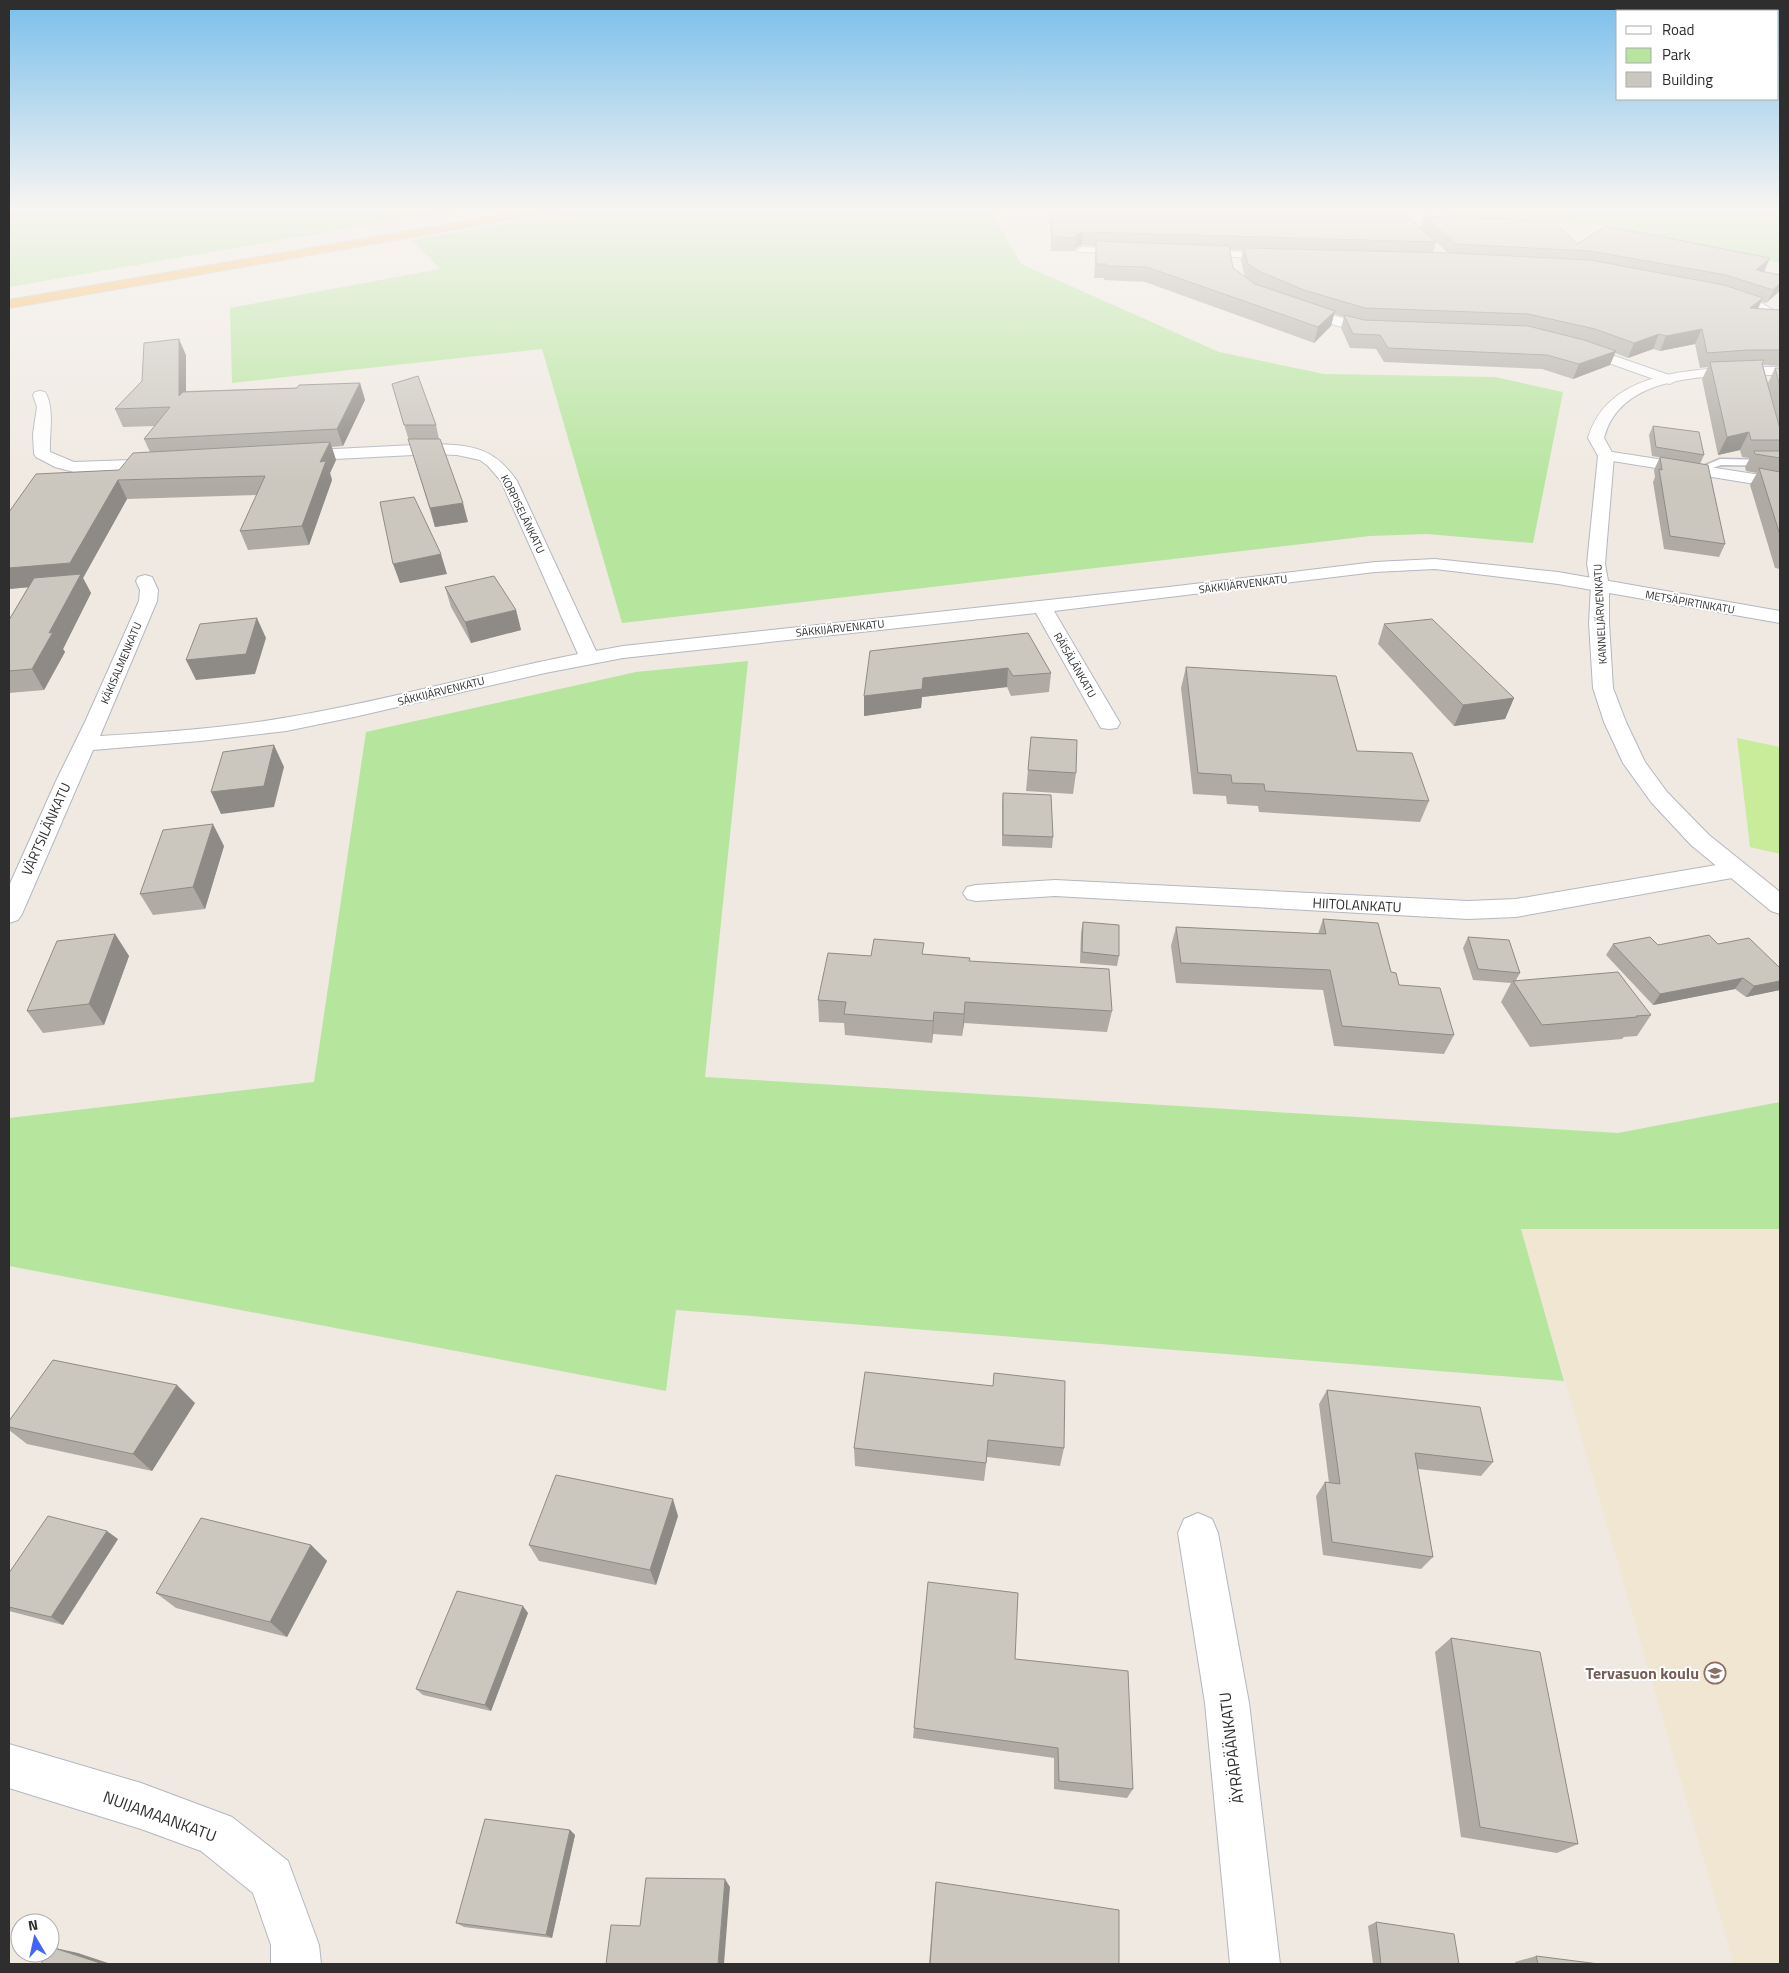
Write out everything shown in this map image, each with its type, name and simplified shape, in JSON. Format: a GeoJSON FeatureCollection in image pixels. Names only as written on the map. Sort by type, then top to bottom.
{"type":"FeatureCollection","features":[{"type":"Feature","properties":{"kind":"highway"},"geometry":{"type":"LineString","coordinates":[[9,304],[26,301]]}},
{"type":"Feature","properties":{"kind":"street"},"geometry":{"type":"LineString","coordinates":[[1742,301],[1756,305],[1780,318]]}},
{"type":"Feature","properties":{"kind":"street"},"geometry":{"type":"LineString","coordinates":[[1285,304],[1361,328],[1392,330]]}},
{"type":"Feature","properties":{"kind":"street"},"geometry":{"type":"LineString","coordinates":[[1566,344],[1670,380]]}},
{"type":"Feature","properties":{"kind":"street","name":"KANNELJÄRVENKATU"},"geometry":{"type":"LineString","coordinates":[[1780,371],[1716,374],[1670,380],[1640,389],[1616,403],[1598,427],[1596,438],[1606,456],[1596,564],[1600,586],[1599,623],[1603,688],[1622,740],[1634,763],[1660,798],[1700,840],[1734,870],[1780,905]]}},
{"type":"Feature","properties":{"kind":"street"},"geometry":{"type":"LineString","coordinates":[[40,395],[44,407],[41,434],[42,454],[60,464],[94,467],[174,463]]}},
{"type":"Feature","properties":{"kind":"street","name":"KORPISELÄNKATU"},"geometry":{"type":"LineString","coordinates":[[283,456],[433,449],[484,455],[501,468],[509,481],[588,657]]}},
{"type":"Feature","properties":{"kind":"street"},"geometry":{"type":"LineString","coordinates":[[1606,456],[1780,483]]}},
{"type":"Feature","properties":{"kind":"street","name":"SÄKKIJÄRVENKATU"},"geometry":{"type":"LineString","coordinates":[[85,744],[244,730],[313,720],[588,657],[1375,567],[1435,564],[1558,578],[1600,586]]}},
{"type":"Feature","properties":{"kind":"street","name":"KÄKISALMENKATU"},"geometry":{"type":"LineString","coordinates":[[85,744],[148,601],[149,590],[145,581]]}},
{"type":"Feature","properties":{"kind":"street","name":"METSÄPIRTINKATU"},"geometry":{"type":"LineString","coordinates":[[1600,586],[1780,617]]}},
{"type":"Feature","properties":{"kind":"street","name":"RÄISÄLÄNKATU"},"geometry":{"type":"LineString","coordinates":[[1042,606],[1109,724]]}},
{"type":"Feature","properties":{"kind":"street","name":"VÄRTSILÄNKATU"},"geometry":{"type":"LineString","coordinates":[[9,914],[85,744]]}},
{"type":"Feature","properties":{"kind":"street","name":"HIITOLANKATU"},"geometry":{"type":"LineString","coordinates":[[976,893],[1055,888],[1468,910],[1526,907],[1734,870]]}},
{"type":"Feature","properties":{"kind":"street","name":"ÄYRÄPÄÄNKATU"},"geometry":{"type":"LineString","coordinates":[[1198,1533],[1227,1703],[1255,1964]]}},
{"type":"Feature","properties":{"kind":"street","name":"NUIJAMAANKATU"},"geometry":{"type":"LineString","coordinates":[[9,1766],[141,1806],[216,1833],[270,1878],[295,1945],[296,1964]]}},
{"type":"Feature","properties":{"kind":"lane"},"geometry":{"type":"LineString","coordinates":[[1760,380],[1780,380]]}},
{"type":"Feature","properties":{"kind":"lane"},"geometry":{"type":"LineString","coordinates":[[1699,470],[1720,462],[1780,463]]}},
{"type":"Feature","properties":{"kind":"shaded area","name":"Tervasuon koulu"},"geometry":{"type":"Polygon","coordinates":[[[1521,1228],[1780,1229],[1780,1964],[1734,1964],[1521,1228]]]}},
{"type":"Feature","properties":{"kind":"green space"},"geometry":{"type":"Polygon","coordinates":[[[267,301],[1104,301],[1219,352],[1324,374],[1495,377],[1563,392],[1533,543],[1427,534],[1370,536],[622,623],[542,349],[232,383],[230,308],[267,301]]]}},
{"type":"Feature","properties":{"kind":"green space"},"geometry":{"type":"Polygon","coordinates":[[[748,661],[705,1077],[1618,1133],[1780,1102],[1780,1229],[1521,1229],[1564,1381],[676,1310],[666,1391],[9,1266],[9,1118],[314,1082],[366,732],[636,672],[748,661]]]}},
{"type":"Feature","properties":{"kind":"green space"},"geometry":{"type":"Polygon","coordinates":[[[1737,738],[1780,747],[1780,854],[1750,847],[1737,738]]]}},
{"type":"Feature","properties":{"kind":"building"},"geometry":{"type":"Polygon","coordinates":[[[1244,301],[1306,301],[1335,311],[1318,327],[1244,301]]]}},
{"type":"Feature","properties":{"kind":"building"},"geometry":{"type":"Polygon","coordinates":[[[1342,301],[1759,301],[1750,308],[1780,310],[1780,350],[1707,353],[1702,329],[1666,336],[1659,334],[1634,343],[1595,329],[1528,314],[1365,308],[1342,301]]]}},
{"type":"Feature","properties":{"kind":"building"},"geometry":{"type":"Polygon","coordinates":[[[1344,315],[1364,320],[1528,326],[1584,340],[1616,351],[1579,364],[1547,355],[1388,348],[1380,335],[1353,334],[1344,315]]]}},
{"type":"Feature","properties":{"kind":"building"},"geometry":{"type":"Polygon","coordinates":[[[179,339],[179,396],[183,392],[297,388],[299,385],[360,383],[337,429],[144,439],[170,407],[115,409],[142,381],[144,343],[179,339]]]}},
{"type":"Feature","properties":{"kind":"building"},"geometry":{"type":"Polygon","coordinates":[[[1764,360],[1762,364],[1780,429],[1780,440],[1751,440],[1749,432],[1727,437],[1710,362],[1764,360]]]}},
{"type":"Feature","properties":{"kind":"building"},"geometry":{"type":"Polygon","coordinates":[[[1775,368],[1780,368],[1780,387],[1775,368]]]}},
{"type":"Feature","properties":{"kind":"building"},"geometry":{"type":"Polygon","coordinates":[[[418,376],[436,425],[404,425],[392,384],[418,376]]]}},
{"type":"Feature","properties":{"kind":"building"},"geometry":{"type":"Polygon","coordinates":[[[1653,426],[1699,432],[1704,455],[1656,447],[1653,426]]]}},
{"type":"Feature","properties":{"kind":"building"},"geometry":{"type":"Polygon","coordinates":[[[408,439],[440,439],[463,503],[430,508],[408,439]]]}},
{"type":"Feature","properties":{"kind":"building"},"geometry":{"type":"Polygon","coordinates":[[[330,442],[320,462],[326,461],[302,526],[240,531],[265,476],[118,480],[70,563],[9,568],[9,512],[36,474],[119,470],[133,453],[330,442]]]}},
{"type":"Feature","properties":{"kind":"building"},"geometry":{"type":"Polygon","coordinates":[[[1754,451],[1780,451],[1780,458],[1755,454],[1754,451]]]}},
{"type":"Feature","properties":{"kind":"building"},"geometry":{"type":"Polygon","coordinates":[[[1660,457],[1708,465],[1725,544],[1670,536],[1659,469],[1662,470],[1660,457]]]}},
{"type":"Feature","properties":{"kind":"building"},"geometry":{"type":"Polygon","coordinates":[[[1759,468],[1780,472],[1780,535],[1759,468]]]}},
{"type":"Feature","properties":{"kind":"building"},"geometry":{"type":"Polygon","coordinates":[[[414,497],[441,554],[393,564],[380,502],[414,497]]]}},
{"type":"Feature","properties":{"kind":"building"},"geometry":{"type":"Polygon","coordinates":[[[81,574],[49,633],[53,632],[32,669],[9,671],[9,620],[34,578],[81,574]]]}},
{"type":"Feature","properties":{"kind":"building"},"geometry":{"type":"Polygon","coordinates":[[[494,576],[516,610],[465,622],[445,587],[494,576]]]}},
{"type":"Feature","properties":{"kind":"building"},"geometry":{"type":"Polygon","coordinates":[[[257,618],[246,654],[186,660],[200,624],[257,618]]]}},
{"type":"Feature","properties":{"kind":"building"},"geometry":{"type":"Polygon","coordinates":[[[1432,619],[1514,698],[1463,705],[1384,624],[1432,619]]]}},
{"type":"Feature","properties":{"kind":"building"},"geometry":{"type":"Polygon","coordinates":[[[1028,633],[1051,673],[1013,676],[1008,668],[923,678],[922,689],[864,696],[870,651],[1028,633]]]}},
{"type":"Feature","properties":{"kind":"building"},"geometry":{"type":"Polygon","coordinates":[[[1186,667],[1336,676],[1357,751],[1412,753],[1429,801],[1265,791],[1264,784],[1232,783],[1231,775],[1198,773],[1186,667]]]}},
{"type":"Feature","properties":{"kind":"building"},"geometry":{"type":"Polygon","coordinates":[[[1031,737],[1077,740],[1076,773],[1028,770],[1031,737]]]}},
{"type":"Feature","properties":{"kind":"building"},"geometry":{"type":"Polygon","coordinates":[[[274,745],[264,786],[211,792],[223,752],[274,745]]]}},
{"type":"Feature","properties":{"kind":"building"},"geometry":{"type":"Polygon","coordinates":[[[1003,793],[1051,795],[1053,837],[1003,835],[1003,793]]]}},
{"type":"Feature","properties":{"kind":"building"},"geometry":{"type":"Polygon","coordinates":[[[213,824],[193,887],[140,894],[163,830],[213,824]]]}},
{"type":"Feature","properties":{"kind":"building"},"geometry":{"type":"Polygon","coordinates":[[[1323,919],[1378,923],[1391,972],[1396,973],[1399,985],[1440,988],[1454,1035],[1342,1026],[1330,970],[1181,963],[1176,927],[1326,934],[1323,919]]]}},
{"type":"Feature","properties":{"kind":"building"},"geometry":{"type":"Polygon","coordinates":[[[1083,922],[1119,925],[1119,956],[1082,952],[1083,922]]]}},
{"type":"Feature","properties":{"kind":"building"},"geometry":{"type":"Polygon","coordinates":[[[115,934],[89,1004],[27,1011],[57,941],[115,934]]]}},
{"type":"Feature","properties":{"kind":"building"},"geometry":{"type":"Polygon","coordinates":[[[1709,935],[1718,944],[1749,938],[1780,968],[1780,981],[1754,986],[1743,978],[1660,994],[1613,944],[1650,937],[1658,945],[1709,935]]]}},
{"type":"Feature","properties":{"kind":"building"},"geometry":{"type":"Polygon","coordinates":[[[1468,937],[1509,940],[1520,973],[1478,969],[1468,937]]]}},
{"type":"Feature","properties":{"kind":"building"},"geometry":{"type":"Polygon","coordinates":[[[874,939],[924,943],[922,954],[970,958],[969,961],[1109,969],[1112,1011],[965,1002],[964,1014],[934,1012],[933,1021],[844,1014],[846,1002],[818,1000],[828,953],[871,956],[874,939]]]}},
{"type":"Feature","properties":{"kind":"building"},"geometry":{"type":"Polygon","coordinates":[[[1618,972],[1651,1015],[1542,1025],[1513,981],[1618,972]]]}},
{"type":"Feature","properties":{"kind":"building"},"geometry":{"type":"Polygon","coordinates":[[[53,1360],[177,1385],[133,1454],[9,1427],[9,1421],[53,1360]]]}},
{"type":"Feature","properties":{"kind":"building"},"geometry":{"type":"Polygon","coordinates":[[[865,1372],[993,1386],[994,1373],[1065,1381],[1064,1448],[988,1440],[986,1463],[854,1448],[865,1372]]]}},
{"type":"Feature","properties":{"kind":"building"},"geometry":{"type":"Polygon","coordinates":[[[1327,1390],[1480,1407],[1493,1462],[1415,1453],[1433,1557],[1332,1542],[1325,1482],[1340,1484],[1327,1390]]]}},
{"type":"Feature","properties":{"kind":"building"},"geometry":{"type":"Polygon","coordinates":[[[556,1475],[673,1499],[650,1570],[529,1545],[556,1475]]]}},
{"type":"Feature","properties":{"kind":"building"},"geometry":{"type":"Polygon","coordinates":[[[48,1516],[107,1531],[51,1617],[9,1607],[9,1573],[48,1516]]]}},
{"type":"Feature","properties":{"kind":"building"},"geometry":{"type":"Polygon","coordinates":[[[201,1518],[311,1545],[270,1622],[156,1593],[201,1518]]]}},
{"type":"Feature","properties":{"kind":"building"},"geometry":{"type":"Polygon","coordinates":[[[928,1582],[1018,1593],[1015,1659],[1128,1671],[1133,1789],[1059,1781],[1058,1748],[914,1728],[928,1582]]]}},
{"type":"Feature","properties":{"kind":"building"},"geometry":{"type":"Polygon","coordinates":[[[457,1591],[523,1606],[485,1705],[416,1689],[457,1591]]]}},
{"type":"Feature","properties":{"kind":"building"},"geometry":{"type":"Polygon","coordinates":[[[1451,1638],[1540,1652],[1578,1844],[1480,1827],[1451,1638]]]}},
{"type":"Feature","properties":{"kind":"building"},"geometry":{"type":"Polygon","coordinates":[[[485,1819],[570,1830],[546,1935],[456,1923],[485,1819]]]}},
{"type":"Feature","properties":{"kind":"building"},"geometry":{"type":"Polygon","coordinates":[[[646,1878],[725,1879],[718,1964],[606,1964],[611,1925],[640,1926],[646,1878]]]}},
{"type":"Feature","properties":{"kind":"building"},"geometry":{"type":"Polygon","coordinates":[[[936,1882],[1119,1910],[1119,1964],[930,1964],[936,1882]]]}},
{"type":"Feature","properties":{"kind":"building"},"geometry":{"type":"Polygon","coordinates":[[[1376,1922],[1454,1934],[1459,1964],[1381,1964],[1376,1922]]]}},
{"type":"Feature","properties":{"kind":"building"},"geometry":{"type":"Polygon","coordinates":[[[60,1950],[103,1964],[41,1964],[60,1963],[60,1950]]]}},
{"type":"Feature","properties":{"kind":"building"},"geometry":{"type":"Polygon","coordinates":[[[1536,1956],[1599,1964],[1538,1964],[1536,1956]]]}},
{"type":"Feature","properties":{"kind":"place","name":"Tervasuon koulu"},"geometry":{"type":"Point","coordinates":[1715,1673]}}]}
